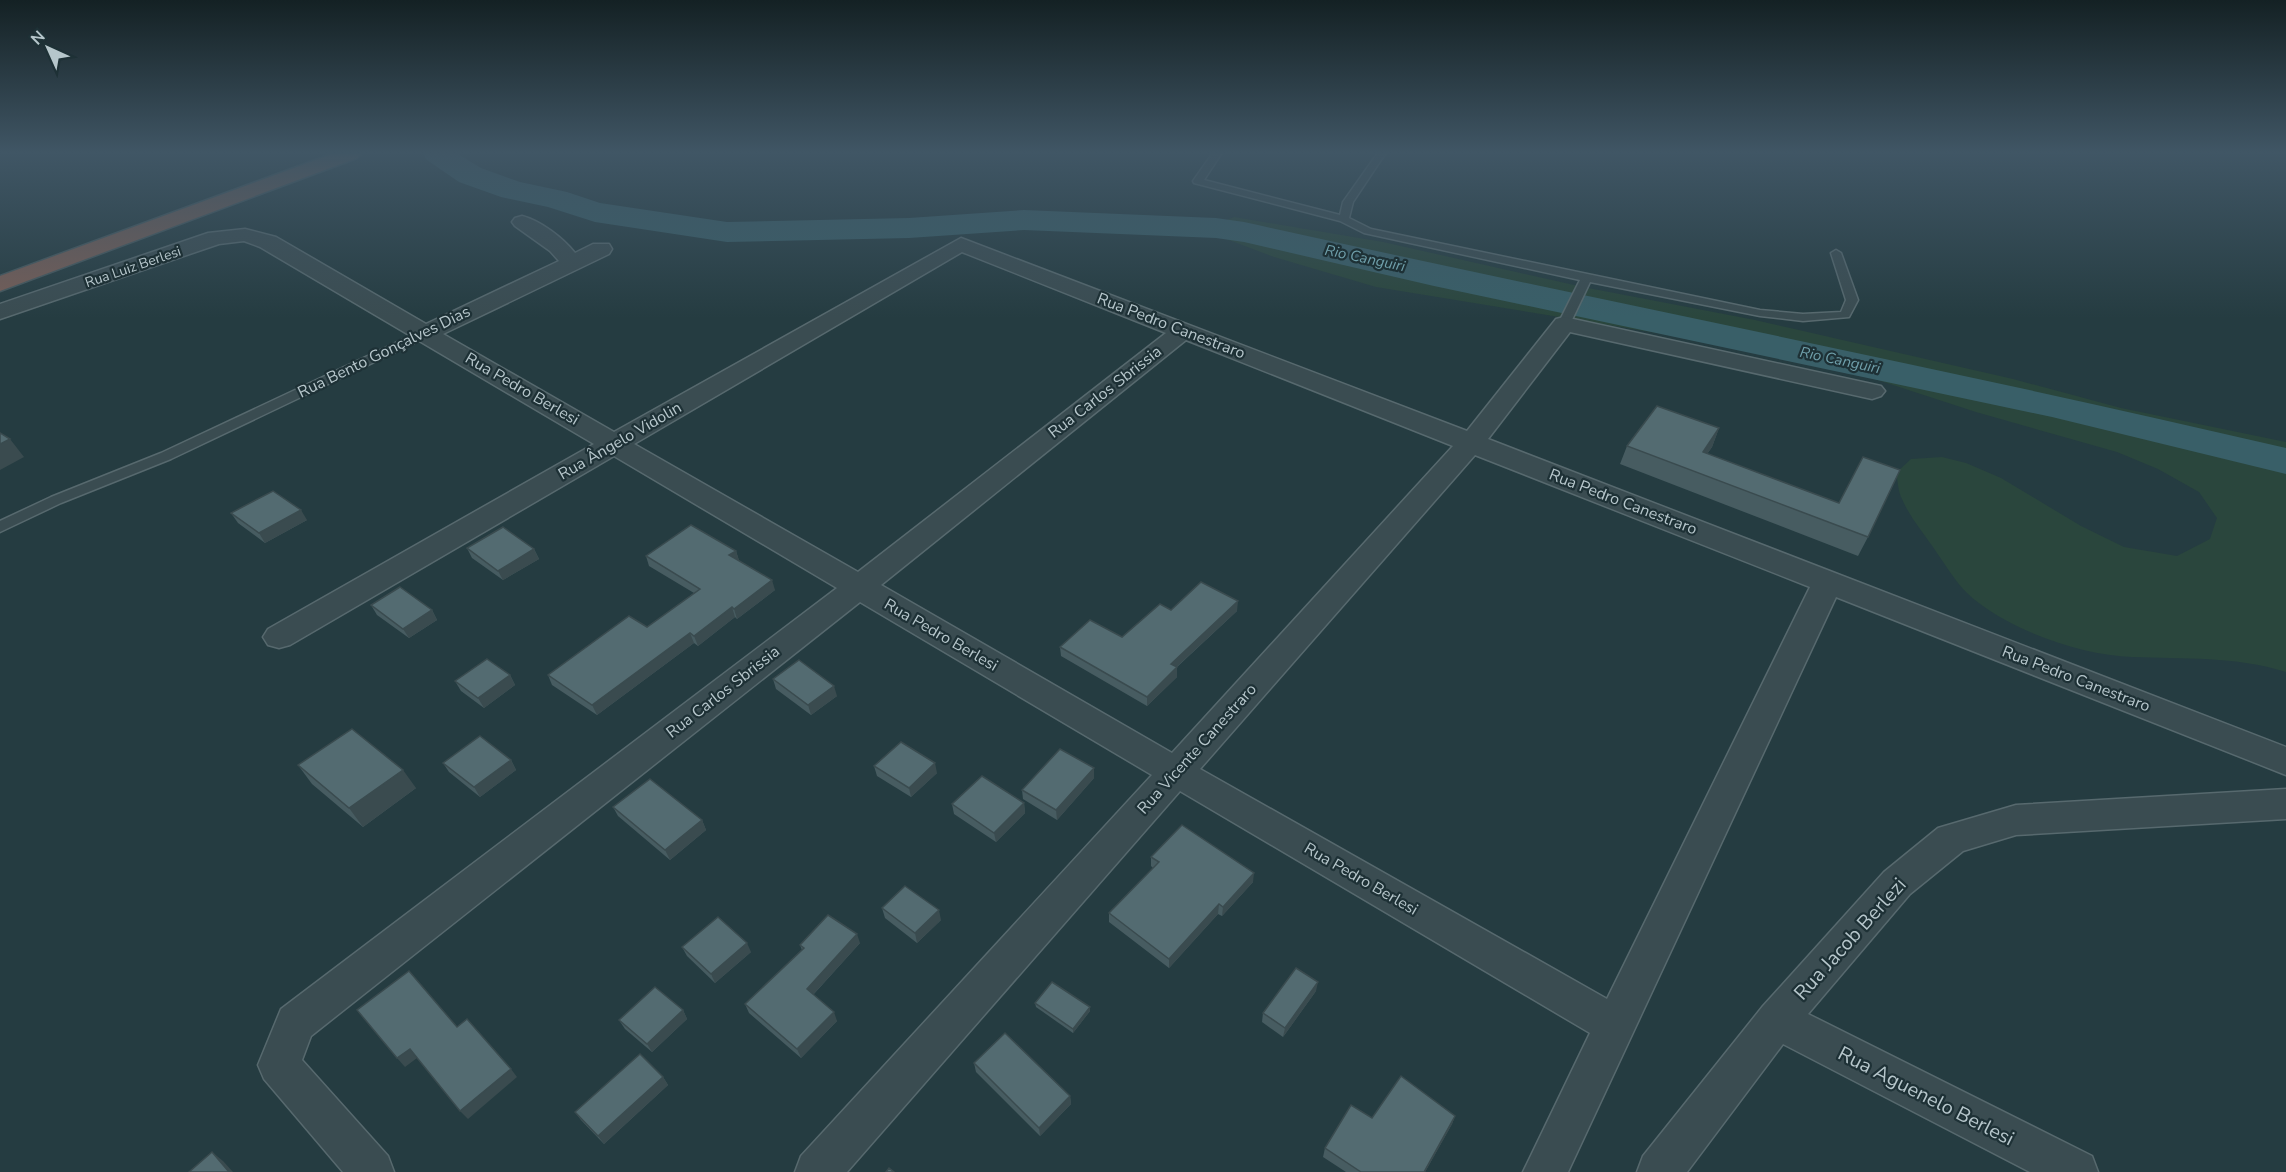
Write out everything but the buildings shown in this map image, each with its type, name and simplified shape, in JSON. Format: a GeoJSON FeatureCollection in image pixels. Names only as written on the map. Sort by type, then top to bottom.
{"type":"FeatureCollection","features":[{"type":"Feature","properties":{"kind":"highway"},"geometry":{"type":"LineString","coordinates":[[0,267],[164,209]]}},
{"type":"Feature","properties":{"kind":"highway"},"geometry":{"type":"LineString","coordinates":[[0,284],[203,209]]}},
{"type":"Feature","properties":{"kind":"street"},"geometry":{"type":"LineString","coordinates":[[522,222],[558,246],[571,262]]}},
{"type":"Feature","properties":{"kind":"street","name":"Rua Luiz Berlesi"},"geometry":{"type":"LineString","coordinates":[[0,312],[216,238],[245,235],[268,242]]}},
{"type":"Feature","properties":{"kind":"street","name":"Rua Pedro Berlesi"},"geometry":{"type":"LineString","coordinates":[[268,242],[1176,772],[1615,1025]]}},
{"type":"Feature","properties":{"kind":"street","name":"Rua Pedro Canestraro"},"geometry":{"type":"LineString","coordinates":[[961,244],[2286,761]]}},
{"type":"Feature","properties":{"kind":"street","name":"Rua Ângelo Vidolin"},"geometry":{"type":"LineString","coordinates":[[279,637],[961,244]]}},
{"type":"Feature","properties":{"kind":"street","name":"Rua Bento Gonçalves Dias"},"geometry":{"type":"LineString","coordinates":[[425,333],[601,249]]}},
{"type":"Feature","properties":{"kind":"street"},"geometry":{"type":"LineString","coordinates":[[1565,321],[1872,391]]}},
{"type":"Feature","properties":{"kind":"street","name":"Rua Vicente Canestraro"},"geometry":{"type":"LineString","coordinates":[[818,1172],[1471,443],[1565,321]]}},
{"type":"Feature","properties":{"kind":"street","name":"Rua Carlos Sbrissia"},"geometry":{"type":"LineString","coordinates":[[372,1172],[279,1065],[295,1023],[859,587],[1183,331]]}},
{"type":"Feature","properties":{"kind":"street"},"geometry":{"type":"LineString","coordinates":[[1545,1172],[1828,582]]}},
{"type":"Feature","properties":{"kind":"street","name":"Rua Jacob Berlezi"},"geometry":{"type":"LineString","coordinates":[[1659,1172],[1777,1020],[1897,883],[1951,839],[2016,820],[2286,804]]}},
{"type":"Feature","properties":{"kind":"street","name":"Rua Aguenelo Berlesi"},"geometry":{"type":"LineString","coordinates":[[1777,1020],[2033,1162],[2076,1172]]}},
{"type":"Feature","properties":{"kind":"lane"},"geometry":{"type":"LineString","coordinates":[[1304,209],[1344,219],[1368,231],[1586,279],[1756,312],[1817,319],[1845,315],[1852,300],[1836,253]]}},
{"type":"Feature","properties":{"kind":"lane"},"geometry":{"type":"LineString","coordinates":[[1344,219],[1346,209]]}},
{"type":"Feature","properties":{"kind":"lane"},"geometry":{"type":"LineString","coordinates":[[1565,321],[1586,279]]}},
{"type":"Feature","properties":{"kind":"lane","name":"Rua Bento Gonçalves Dias"},"geometry":{"type":"LineString","coordinates":[[0,527],[75,492],[166,456],[425,333]]}},
{"type":"Feature","properties":{"kind":"green space"},"geometry":{"type":"Polygon","coordinates":[[[1234,217],[1383,242],[1583,287],[1755,320],[2013,379],[2121,408],[2286,442],[2286,672],[2229,661],[2112,655],[2067,645],[2022,629],[1983,606],[1959,584],[1909,513],[1899,490],[1896,473],[1911,459],[1942,457],[1966,463],[2001,478],[2081,526],[2124,547],[2177,556],[2210,539],[2217,518],[2199,492],[2158,469],[2117,452],[1976,412],[1853,372],[1767,351],[1376,287],[1274,257],[1205,231],[1234,217]]]}},
{"type":"Feature","properties":{"kind":"waterway","name":"Rio Canguiri"},"geometry":{"type":"LineString","coordinates":[[585,209],[727,232],[909,228],[1024,220],[1216,228],[1244,232],[1434,275],[1614,311],[1766,346],[2052,405],[2286,461]]}}]}
